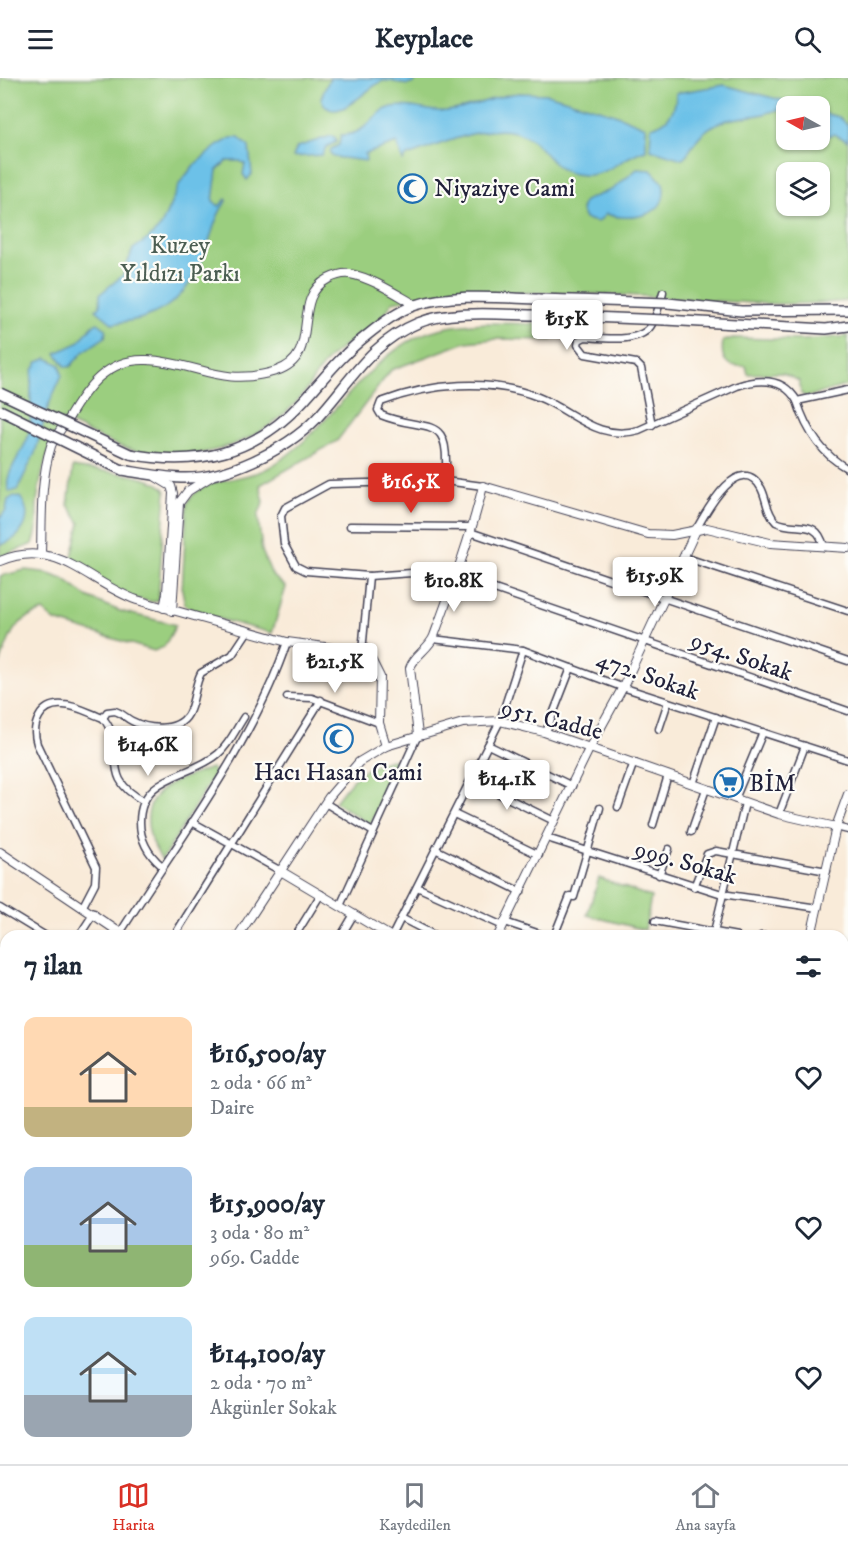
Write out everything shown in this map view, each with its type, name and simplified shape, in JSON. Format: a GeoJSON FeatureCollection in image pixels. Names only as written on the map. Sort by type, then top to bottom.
{"type":"FeatureCollection","features":[{"type":"Feature","properties":{"kind":"highway"},"geometry":{"type":"LineString","coordinates":[[0,393],[130,454],[181,461],[211,457],[259,440],[301,404],[344,353],[380,325],[416,305],[470,297],[668,303],[741,311],[848,310]]}},
{"type":"Feature","properties":{"kind":"highway"},"geometry":{"type":"LineString","coordinates":[[0,410],[122,470],[183,478],[216,474],[253,461],[289,441],[316,419],[373,351],[418,323],[459,316],[540,315],[794,328],[848,326]]}},
{"type":"Feature","properties":{"kind":"street"},"geometry":{"type":"LineString","coordinates":[[41,555],[42,494],[52,445],[81,396],[101,373],[121,363],[146,360],[229,378],[279,370],[292,363],[303,349],[310,295],[316,286],[340,275],[360,278],[416,305]]}},
{"type":"Feature","properties":{"kind":"street"},"geometry":{"type":"LineString","coordinates":[[652,425],[641,368],[636,363],[585,354],[578,345],[579,340],[585,337],[627,337],[643,333],[651,326],[663,292]]}},
{"type":"Feature","properties":{"kind":"street"},"geometry":{"type":"LineString","coordinates":[[848,469],[832,459],[805,426],[797,401],[785,385],[753,382],[737,386],[630,433],[604,432],[540,398],[510,389],[482,385],[450,386],[381,402],[378,410],[381,416],[422,423],[440,434],[448,456],[445,481],[483,486],[648,534],[672,535],[697,528],[707,528],[758,541],[848,548]]}},
{"type":"Feature","properties":{"kind":"street"},"geometry":{"type":"LineString","coordinates":[[797,401],[848,390]]}},
{"type":"Feature","properties":{"kind":"street"},"geometry":{"type":"LineString","coordinates":[[168,609],[179,503],[188,491],[216,474]]}},
{"type":"Feature","properties":{"kind":"street"},"geometry":{"type":"LineString","coordinates":[[152,475],[171,486],[173,492],[168,609]]}},
{"type":"Feature","properties":{"kind":"street"},"geometry":{"type":"LineString","coordinates":[[501,930],[623,687],[697,528],[724,486],[734,479],[752,480],[762,489],[768,512],[776,522],[816,530],[822,537],[824,547]]}},
{"type":"Feature","properties":{"kind":"street","name":"954. Sokak"},"geometry":{"type":"LineString","coordinates":[[445,481],[329,484],[285,507],[281,516],[284,544],[296,566],[306,571],[330,575],[369,576],[412,573],[454,575],[848,711]]}},
{"type":"Feature","properties":{"kind":"street"},"geometry":{"type":"LineString","coordinates":[[340,906],[418,735],[410,668],[412,660],[433,639],[471,530],[483,486]]}},
{"type":"Feature","properties":{"kind":"street"},"geometry":{"type":"LineString","coordinates":[[350,526],[471,530],[664,599],[848,661]]}},
{"type":"Feature","properties":{"kind":"street"},"geometry":{"type":"LineString","coordinates":[[0,561],[21,555],[41,555],[65,560],[113,591],[168,609],[287,642],[362,652],[372,661],[380,677],[379,723],[386,746]]}},
{"type":"Feature","properties":{"kind":"street"},"geometry":{"type":"LineString","coordinates":[[684,556],[848,611]]}},
{"type":"Feature","properties":{"kind":"street"},"geometry":{"type":"LineString","coordinates":[[362,652],[369,576]]}},
{"type":"Feature","properties":{"kind":"street"},"geometry":{"type":"LineString","coordinates":[[103,718],[107,712],[116,711],[136,723],[160,727],[177,725],[190,712],[201,674],[232,655],[248,632]]}},
{"type":"Feature","properties":{"kind":"street","name":"472. Sokak"},"geometry":{"type":"LineString","coordinates":[[433,639],[523,650],[623,687],[848,760]]}},
{"type":"Feature","properties":{"kind":"street"},"geometry":{"type":"LineString","coordinates":[[125,930],[260,707],[287,642]]}},
{"type":"Feature","properties":{"kind":"street"},"geometry":{"type":"LineString","coordinates":[[392,930],[401,918],[437,850],[500,721],[523,650]]}},
{"type":"Feature","properties":{"kind":"street"},"geometry":{"type":"LineString","coordinates":[[546,732],[571,668]]}},
{"type":"Feature","properties":{"kind":"street"},"geometry":{"type":"LineString","coordinates":[[287,697],[306,696],[321,700],[379,723]]}},
{"type":"Feature","properties":{"kind":"street"},"geometry":{"type":"LineString","coordinates":[[178,930],[321,700]]}},
{"type":"Feature","properties":{"kind":"street"},"geometry":{"type":"LineString","coordinates":[[659,729],[668,702]]}},
{"type":"Feature","properties":{"kind":"street"},"geometry":{"type":"LineString","coordinates":[[83,906],[95,883],[96,867],[37,744],[35,727],[40,713],[60,705],[103,718],[113,735],[119,780],[130,794],[144,801]]}},
{"type":"Feature","properties":{"kind":"street"},"geometry":{"type":"LineString","coordinates":[[162,866],[150,854],[142,836],[140,817],[144,801],[161,782],[205,764],[218,754],[244,717]]}},
{"type":"Feature","properties":{"kind":"street"},"geometry":{"type":"LineString","coordinates":[[693,784],[716,717]]}},
{"type":"Feature","properties":{"kind":"street","name":"951. Cadde"},"geometry":{"type":"LineString","coordinates":[[242,930],[325,803],[359,762],[386,746],[463,723],[500,721],[546,732],[745,803],[779,814],[836,827]]}},
{"type":"Feature","properties":{"kind":"street"},"geometry":{"type":"LineString","coordinates":[[735,799],[763,732]]}},
{"type":"Feature","properties":{"kind":"street"},"geometry":{"type":"LineString","coordinates":[[488,746],[572,786]]}},
{"type":"Feature","properties":{"kind":"street"},"geometry":{"type":"LineString","coordinates":[[779,814],[805,746]]}},
{"type":"Feature","properties":{"kind":"street"},"geometry":{"type":"LineString","coordinates":[[618,807],[634,762]]}},
{"type":"Feature","properties":{"kind":"street"},"geometry":{"type":"LineString","coordinates":[[653,825],[668,775]]}},
{"type":"Feature","properties":{"kind":"street"},"geometry":{"type":"LineString","coordinates":[[471,780],[554,821]]}},
{"type":"Feature","properties":{"kind":"street"},"geometry":{"type":"LineString","coordinates":[[691,832],[706,789]]}},
{"type":"Feature","properties":{"kind":"street"},"geometry":{"type":"LineString","coordinates":[[813,930],[836,827],[848,794]]}},
{"type":"Feature","properties":{"kind":"street"},"geometry":{"type":"LineString","coordinates":[[325,803],[373,832]]}},
{"type":"Feature","properties":{"kind":"street"},"geometry":{"type":"LineString","coordinates":[[714,930],[745,803]]}},
{"type":"Feature","properties":{"kind":"street"},"geometry":{"type":"LineString","coordinates":[[556,930],[570,896],[574,897],[600,808]]}},
{"type":"Feature","properties":{"kind":"street"},"geometry":{"type":"LineString","coordinates":[[454,814],[538,855]]}},
{"type":"Feature","properties":{"kind":"street"},"geometry":{"type":"LineString","coordinates":[[192,822],[321,894],[380,930]]}},
{"type":"Feature","properties":{"kind":"street"},"geometry":{"type":"LineString","coordinates":[[836,827],[848,831]]}},
{"type":"Feature","properties":{"kind":"street","name":"999. Sokak"},"geometry":{"type":"LineString","coordinates":[[547,838],[694,887],[722,894],[818,908]]}},
{"type":"Feature","properties":{"kind":"street"},"geometry":{"type":"LineString","coordinates":[[659,875],[669,849]]}},
{"type":"Feature","properties":{"kind":"street"},"geometry":{"type":"LineString","coordinates":[[437,850],[521,892]]}},
{"type":"Feature","properties":{"kind":"street"},"geometry":{"type":"LineString","coordinates":[[694,887],[707,854],[716,851],[827,871]]}},
{"type":"Feature","properties":{"kind":"street"},"geometry":{"type":"LineString","coordinates":[[0,852],[94,913],[116,930]]}},
{"type":"Feature","properties":{"kind":"street"},"geometry":{"type":"LineString","coordinates":[[417,887],[521,930]]}},
{"type":"Feature","properties":{"kind":"street"},"geometry":{"type":"LineString","coordinates":[[299,930],[321,894]]}},
{"type":"Feature","properties":{"kind":"street"},"geometry":{"type":"LineString","coordinates":[[0,908],[36,930]]}},
{"type":"Feature","properties":{"kind":"street"},"geometry":{"type":"LineString","coordinates":[[83,930],[94,913]]}},
{"type":"Feature","properties":{"kind":"street"},"geometry":{"type":"LineString","coordinates":[[345,930],[354,914]]}},
{"type":"Feature","properties":{"kind":"street"},"geometry":{"type":"LineString","coordinates":[[401,918],[424,930]]}},
{"type":"Feature","properties":{"kind":"street"},"geometry":{"type":"LineString","coordinates":[[655,921],[695,930]]}},
{"type":"Feature","properties":{"kind":"green space","name":"Kuzey Yıldızı Parkı"},"geometry":{"type":"Polygon","coordinates":[[[0,78],[848,78],[848,301],[770,304],[608,295],[484,293],[392,302],[387,311],[371,327],[326,362],[303,395],[282,416],[263,430],[242,441],[196,454],[172,456],[148,454],[117,445],[62,420],[43,469],[33,544],[0,557],[0,78]]]}},
{"type":"Feature","properties":{"kind":"green space"},"geometry":{"type":"Polygon","coordinates":[[[486,323],[542,324],[552,340],[495,339],[466,342],[391,370],[337,441],[260,485],[264,502],[258,515],[262,551],[272,575],[286,587],[272,633],[197,613],[185,605],[182,590],[187,504],[193,495],[212,484],[268,468],[289,454],[378,364],[419,336],[443,328],[486,323]]]}},
{"type":"Feature","properties":{"kind":"green space"},"geometry":{"type":"Polygon","coordinates":[[[848,336],[848,385],[807,397],[801,394],[799,381],[783,373],[748,374],[746,366],[729,364],[723,353],[723,341],[733,338],[803,340],[848,336]]]}},
{"type":"Feature","properties":{"kind":"green space"},"geometry":{"type":"Polygon","coordinates":[[[73,467],[138,477],[160,485],[166,491],[158,600],[154,602],[125,597],[71,561],[80,523],[68,505],[73,467]]]}},
{"type":"Feature","properties":{"kind":"green space"},"geometry":{"type":"Polygon","coordinates":[[[25,570],[43,572],[63,579],[89,598],[120,611],[176,625],[164,647],[154,651],[55,621],[43,611],[32,615],[18,625],[10,637],[0,664],[0,576],[25,570]]]}},
{"type":"Feature","properties":{"kind":"green space"},"geometry":{"type":"Polygon","coordinates":[[[392,760],[402,760],[370,825],[335,802],[365,769],[392,760]]]}},
{"type":"Feature","properties":{"kind":"green space"},"geometry":{"type":"Polygon","coordinates":[[[211,768],[215,773],[162,860],[148,827],[150,806],[164,788],[180,779],[211,768]]]}},
{"type":"Feature","properties":{"kind":"green space"},"geometry":{"type":"Polygon","coordinates":[[[599,878],[651,897],[645,930],[587,915],[599,878]]]}},
{"type":"Feature","properties":{"kind":"water"},"geometry":{"type":"Polygon","coordinates":[[[330,78],[404,78],[414,79],[415,82],[408,85],[383,81],[351,103],[334,110],[327,107],[321,98],[330,78]]]}},
{"type":"Feature","properties":{"kind":"water"},"geometry":{"type":"Polygon","coordinates":[[[724,85],[776,99],[776,111],[727,120],[712,126],[699,137],[682,159],[650,149],[651,127],[662,123],[673,111],[676,93],[724,85]]]}},
{"type":"Feature","properties":{"kind":"water"},"geometry":{"type":"Polygon","coordinates":[[[519,93],[547,94],[612,113],[646,127],[646,150],[603,172],[587,175],[565,171],[557,166],[532,140],[510,131],[496,130],[465,136],[407,156],[403,161],[397,143],[365,154],[366,161],[334,157],[330,153],[331,149],[339,145],[341,135],[364,128],[379,114],[392,107],[405,106],[447,111],[519,93]]]}},
{"type":"Feature","properties":{"kind":"water"},"geometry":{"type":"Polygon","coordinates":[[[830,115],[839,117],[848,125],[848,141],[834,134],[830,135],[830,115]]]}},
{"type":"Feature","properties":{"kind":"water"},"geometry":{"type":"Polygon","coordinates":[[[331,136],[335,137],[336,142],[326,147],[322,155],[293,157],[297,147],[331,136]]]}},
{"type":"Feature","properties":{"kind":"water"},"geometry":{"type":"Polygon","coordinates":[[[231,138],[239,138],[249,147],[252,174],[247,180],[243,174],[245,164],[240,161],[227,161],[217,170],[213,201],[219,206],[227,200],[217,217],[203,259],[192,280],[177,298],[157,312],[113,324],[96,310],[100,306],[100,294],[123,275],[133,249],[161,226],[180,183],[194,165],[217,146],[231,138]]]}},
{"type":"Feature","properties":{"kind":"water"},"geometry":{"type":"Polygon","coordinates":[[[637,169],[651,170],[663,183],[664,194],[655,210],[636,217],[606,214],[598,222],[585,219],[581,210],[584,201],[613,189],[637,169]]]}},
{"type":"Feature","properties":{"kind":"water"},"geometry":{"type":"Polygon","coordinates":[[[98,323],[106,329],[105,337],[83,352],[70,367],[65,366],[56,353],[78,343],[93,325],[98,323]]]}},
{"type":"Feature","properties":{"kind":"water"},"geometry":{"type":"Polygon","coordinates":[[[47,358],[60,365],[62,375],[49,404],[35,453],[17,490],[10,492],[8,479],[10,472],[26,443],[30,429],[33,370],[38,362],[47,358]]]}},
{"type":"Feature","properties":{"kind":"water"},"geometry":{"type":"Polygon","coordinates":[[[14,496],[21,498],[25,506],[26,521],[20,533],[0,545],[0,518],[6,510],[8,500],[14,496]]]}},
{"type":"Feature","properties":{"kind":"place","name":"Niyaziye Cami"},"geometry":{"type":"Point","coordinates":[413,188]}},
{"type":"Feature","properties":{"kind":"place","name":"Hacı Hasan Cami"},"geometry":{"type":"Point","coordinates":[338,739]}},
{"type":"Feature","properties":{"kind":"place","name":"BİM"},"geometry":{"type":"Point","coordinates":[728,783]}}]}
